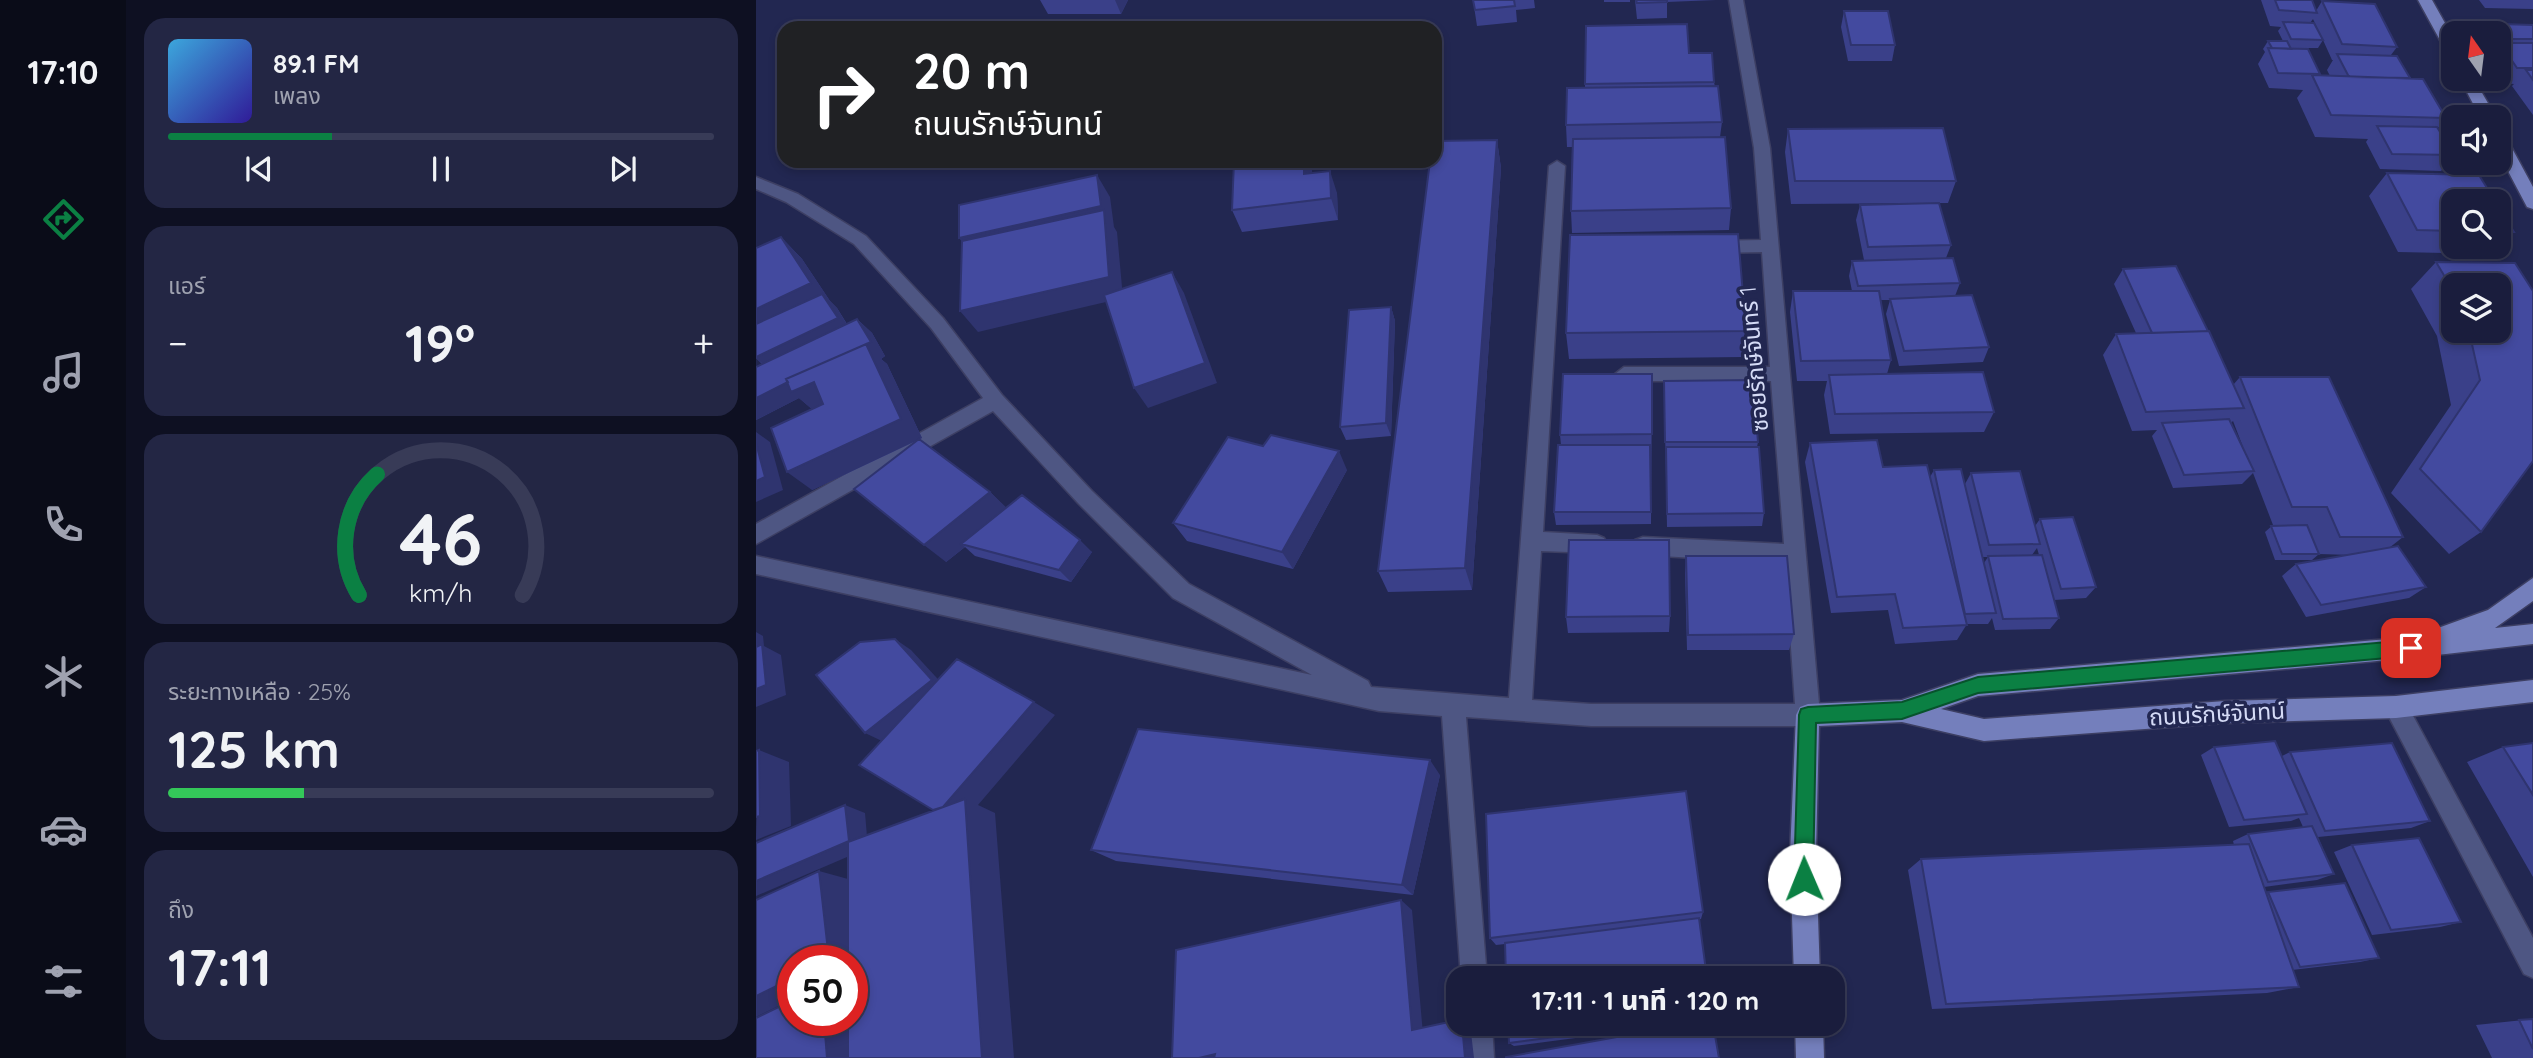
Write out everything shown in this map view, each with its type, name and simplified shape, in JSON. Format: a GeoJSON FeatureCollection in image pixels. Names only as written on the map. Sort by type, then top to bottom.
{"type":"FeatureCollection","features":[{"type":"Feature","properties":{"kind":"main road"},"geometry":{"type":"LineString","coordinates":[[2425,0],[2441,30]]}},
{"type":"Feature","properties":{"kind":"main road"},"geometry":{"type":"LineString","coordinates":[[2511,162],[2533,203]]}},
{"type":"Feature","properties":{"kind":"main road"},"geometry":{"type":"LineString","coordinates":[[2411,648],[2495,618],[2533,588]]}},
{"type":"Feature","properties":{"kind":"main road","name":"ถนนรักษ์จันทน์"},"geometry":{"type":"LineString","coordinates":[[1902,711],[1978,685],[2411,648],[2533,634]]}},
{"type":"Feature","properties":{"kind":"main road","name":"ถนนรักษ์จันทน์"},"geometry":{"type":"LineString","coordinates":[[1808,715],[1902,711],[1984,730],[2225,712],[2396,707],[2533,691]]}},
{"type":"Feature","properties":{"kind":"main road"},"geometry":{"type":"LineString","coordinates":[[1807,966],[1803,854],[1808,715]]}},
{"type":"Feature","properties":{"kind":"main road"},"geometry":{"type":"LineString","coordinates":[[1809,1036],[1810,1058]]}},
{"type":"Feature","properties":{"kind":"street","name":"ซอยรักษ์จันทร์ 1"},"geometry":{"type":"LineString","coordinates":[[1736,0],[1762,148],[1808,715]]}},
{"type":"Feature","properties":{"kind":"street"},"geometry":{"type":"LineString","coordinates":[[1520,710],[1532,541],[1550,374],[1558,250],[1557,166]]}},
{"type":"Feature","properties":{"kind":"street"},"geometry":{"type":"LineString","coordinates":[[756,183],[792,198],[860,240],[937,323],[995,400],[1086,497],[1181,591],[1380,700]]}},
{"type":"Feature","properties":{"kind":"street"},"geometry":{"type":"LineString","coordinates":[[1688,248],[1770,246]]}},
{"type":"Feature","properties":{"kind":"street"},"geometry":{"type":"LineString","coordinates":[[1599,374],[1780,374]]}},
{"type":"Feature","properties":{"kind":"street"},"geometry":{"type":"LineString","coordinates":[[756,535],[995,400]]}},
{"type":"Feature","properties":{"kind":"street"},"geometry":{"type":"LineString","coordinates":[[1532,541],[1795,554]]}},
{"type":"Feature","properties":{"kind":"street"},"geometry":{"type":"LineString","coordinates":[[756,565],[1380,700],[1591,715],[1808,715]]}},
{"type":"Feature","properties":{"kind":"street"},"geometry":{"type":"LineString","coordinates":[[1453,705],[1473,966]]}},
{"type":"Feature","properties":{"kind":"street"},"geometry":{"type":"LineString","coordinates":[[2396,707],[2533,965]]}},
{"type":"Feature","properties":{"kind":"street"},"geometry":{"type":"LineString","coordinates":[[1479,1036],[1480,1058]]}},
{"type":"Feature","properties":{"kind":"building"},"geometry":{"type":"Polygon","coordinates":[[[1473,0],[1514,0],[1515,6],[1475,10],[1473,0]]]}},
{"type":"Feature","properties":{"kind":"building"},"geometry":{"type":"Polygon","coordinates":[[[1636,0],[1667,0],[1667,2],[1637,3],[1636,0]]]}},
{"type":"Feature","properties":{"kind":"building"},"geometry":{"type":"Polygon","coordinates":[[[2275,0],[2312,0],[2317,13],[2279,10],[2275,0]]]}},
{"type":"Feature","properties":{"kind":"building"},"geometry":{"type":"Polygon","coordinates":[[[2322,1],[2375,4],[2397,47],[2342,44],[2322,1]]]}},
{"type":"Feature","properties":{"kind":"building"},"geometry":{"type":"Polygon","coordinates":[[[1844,11],[1888,11],[1895,45],[1851,45],[1844,11]]]}},
{"type":"Feature","properties":{"kind":"building"},"geometry":{"type":"Polygon","coordinates":[[[2283,22],[2314,23],[2323,40],[2291,39],[2283,22]]]}},
{"type":"Feature","properties":{"kind":"building"},"geometry":{"type":"Polygon","coordinates":[[[1687,24],[1689,53],[1712,53],[1714,82],[1585,84],[1586,26],[1687,24]]]}},
{"type":"Feature","properties":{"kind":"building"},"geometry":{"type":"Polygon","coordinates":[[[2511,24],[2533,25],[2533,39],[2512,39],[2511,24]]]}},
{"type":"Feature","properties":{"kind":"building"},"geometry":{"type":"Polygon","coordinates":[[[2268,41],[2287,41],[2291,49],[2272,48],[2268,41]]]}},
{"type":"Feature","properties":{"kind":"building"},"geometry":{"type":"Polygon","coordinates":[[[2511,43],[2533,43],[2533,68],[2517,68],[2511,59],[2511,43]]]}},
{"type":"Feature","properties":{"kind":"building"},"geometry":{"type":"Polygon","coordinates":[[[2268,48],[2308,49],[2320,74],[2278,73],[2268,48]]]}},
{"type":"Feature","properties":{"kind":"building"},"geometry":{"type":"Polygon","coordinates":[[[2337,54],[2397,56],[2410,78],[2349,77],[2337,54]]]}},
{"type":"Feature","properties":{"kind":"building"},"geometry":{"type":"Polygon","coordinates":[[[2526,70],[2533,70],[2533,80],[2526,70]]]}},
{"type":"Feature","properties":{"kind":"building"},"geometry":{"type":"Polygon","coordinates":[[[2312,75],[2423,79],[2441,110],[2441,118],[2331,115],[2312,75]]]}},
{"type":"Feature","properties":{"kind":"building"},"geometry":{"type":"Polygon","coordinates":[[[1718,86],[1722,122],[1566,125],[1567,88],[1718,86]]]}},
{"type":"Feature","properties":{"kind":"building"},"geometry":{"type":"Polygon","coordinates":[[[2377,126],[2437,127],[2441,134],[2441,155],[2392,154],[2377,126]]]}},
{"type":"Feature","properties":{"kind":"building"},"geometry":{"type":"Polygon","coordinates":[[[1943,128],[1956,181],[1795,181],[1788,129],[1943,128]]]}},
{"type":"Feature","properties":{"kind":"building"},"geometry":{"type":"Polygon","coordinates":[[[1725,137],[1731,208],[1571,211],[1573,139],[1725,137]]]}},
{"type":"Feature","properties":{"kind":"building"},"geometry":{"type":"Polygon","coordinates":[[[1497,140],[1465,568],[1378,571],[1429,168],[1442,168],[1442,141],[1497,140]]]}},
{"type":"Feature","properties":{"kind":"building"},"geometry":{"type":"Polygon","coordinates":[[[1234,168],[1304,168],[1304,174],[1330,171],[1331,198],[1232,210],[1234,168]]]}},
{"type":"Feature","properties":{"kind":"building"},"geometry":{"type":"Polygon","coordinates":[[[2387,173],[2479,175],[2488,189],[2441,189],[2441,231],[2417,230],[2387,173]]]}},
{"type":"Feature","properties":{"kind":"building"},"geometry":{"type":"Polygon","coordinates":[[[1097,175],[1101,206],[959,238],[959,205],[1097,175]]]}},
{"type":"Feature","properties":{"kind":"building"},"geometry":{"type":"Polygon","coordinates":[[[1939,203],[1951,245],[1868,247],[1860,205],[1939,203]]]}},
{"type":"Feature","properties":{"kind":"building"},"geometry":{"type":"Polygon","coordinates":[[[1104,210],[1109,277],[960,311],[962,241],[1104,210]]]}},
{"type":"Feature","properties":{"kind":"building"},"geometry":{"type":"Polygon","coordinates":[[[1738,234],[1746,331],[1566,333],[1570,235],[1738,234]]]}},
{"type":"Feature","properties":{"kind":"building"},"geometry":{"type":"Polygon","coordinates":[[[781,237],[811,283],[756,309],[756,248],[781,237]]]}},
{"type":"Feature","properties":{"kind":"building"},"geometry":{"type":"Polygon","coordinates":[[[1953,258],[1960,283],[1858,286],[1852,261],[1953,258]]]}},
{"type":"Feature","properties":{"kind":"building"},"geometry":{"type":"Polygon","coordinates":[[[2436,262],[2515,263],[2533,291],[2533,461],[2481,532],[2420,469],[2480,380],[2472,343],[2511,343],[2511,273],[2443,273],[2436,262]]]}},
{"type":"Feature","properties":{"kind":"building"},"geometry":{"type":"Polygon","coordinates":[[[2176,266],[2208,331],[2152,333],[2123,269],[2176,266]]]}},
{"type":"Feature","properties":{"kind":"building"},"geometry":{"type":"Polygon","coordinates":[[[1172,272],[1205,363],[1134,388],[1104,295],[1172,272]]]}},
{"type":"Feature","properties":{"kind":"building"},"geometry":{"type":"Polygon","coordinates":[[[1793,291],[1879,291],[1891,360],[1801,361],[1793,291]]]}},
{"type":"Feature","properties":{"kind":"building"},"geometry":{"type":"Polygon","coordinates":[[[822,294],[838,318],[756,357],[756,324],[822,294]]]}},
{"type":"Feature","properties":{"kind":"building"},"geometry":{"type":"Polygon","coordinates":[[[1972,295],[1989,347],[1904,351],[1890,299],[1972,295]]]}},
{"type":"Feature","properties":{"kind":"building"},"geometry":{"type":"Polygon","coordinates":[[[1391,307],[1386,423],[1340,427],[1349,310],[1391,307]]]}},
{"type":"Feature","properties":{"kind":"building"},"geometry":{"type":"Polygon","coordinates":[[[857,319],[871,342],[786,379],[788,382],[756,398],[756,367],[857,319]]]}},
{"type":"Feature","properties":{"kind":"building"},"geometry":{"type":"Polygon","coordinates":[[[2209,331],[2244,408],[2146,412],[2116,334],[2209,331]]]}},
{"type":"Feature","properties":{"kind":"building"},"geometry":{"type":"Polygon","coordinates":[[[866,344],[901,419],[787,472],[771,428],[823,404],[814,382],[791,392],[786,379],[866,344]]]}},
{"type":"Feature","properties":{"kind":"building"},"geometry":{"type":"Polygon","coordinates":[[[1983,372],[1994,412],[1835,414],[1829,375],[1983,372]]]}},
{"type":"Feature","properties":{"kind":"building"},"geometry":{"type":"Polygon","coordinates":[[[1563,374],[1652,374],[1652,434],[1560,435],[1563,374]]]}},
{"type":"Feature","properties":{"kind":"building"},"geometry":{"type":"Polygon","coordinates":[[[2240,377],[2329,377],[2403,537],[2340,537],[2327,507],[2292,507],[2240,377]]]}},
{"type":"Feature","properties":{"kind":"building"},"geometry":{"type":"Polygon","coordinates":[[[1753,380],[1758,442],[1665,442],[1664,381],[1753,380]]]}},
{"type":"Feature","properties":{"kind":"building"},"geometry":{"type":"Polygon","coordinates":[[[2229,419],[2254,471],[2184,475],[2162,423],[2229,419]]]}},
{"type":"Feature","properties":{"kind":"building"},"geometry":{"type":"Polygon","coordinates":[[[1271,435],[1339,451],[1282,552],[1173,523],[1228,437],[1263,446],[1271,435]]]}},
{"type":"Feature","properties":{"kind":"building"},"geometry":{"type":"Polygon","coordinates":[[[919,439],[990,492],[924,545],[854,489],[919,439]]]}},
{"type":"Feature","properties":{"kind":"building"},"geometry":{"type":"Polygon","coordinates":[[[1877,440],[1883,467],[1927,465],[1967,625],[1903,628],[1895,594],[1837,597],[1810,443],[1877,440]]]}},
{"type":"Feature","properties":{"kind":"building"},"geometry":{"type":"Polygon","coordinates":[[[756,443],[765,477],[756,481],[756,443]]]}},
{"type":"Feature","properties":{"kind":"building"},"geometry":{"type":"Polygon","coordinates":[[[1558,445],[1650,445],[1651,512],[1554,512],[1558,445]]]}},
{"type":"Feature","properties":{"kind":"building"},"geometry":{"type":"Polygon","coordinates":[[[1666,447],[1759,447],[1764,513],[1667,514],[1666,447]]]}},
{"type":"Feature","properties":{"kind":"building"},"geometry":{"type":"Polygon","coordinates":[[[1961,469],[1996,613],[1965,614],[1934,470],[1961,469]]]}},
{"type":"Feature","properties":{"kind":"building"},"geometry":{"type":"Polygon","coordinates":[[[2020,471],[2040,544],[1989,545],[1971,473],[2020,471]]]}},
{"type":"Feature","properties":{"kind":"building"},"geometry":{"type":"Polygon","coordinates":[[[1022,495],[1080,540],[1059,570],[961,544],[1022,495]]]}},
{"type":"Feature","properties":{"kind":"building"},"geometry":{"type":"Polygon","coordinates":[[[2073,517],[2096,587],[2061,589],[2040,519],[2073,517]]]}},
{"type":"Feature","properties":{"kind":"building"},"geometry":{"type":"Polygon","coordinates":[[[2307,525],[2319,554],[2282,554],[2271,526],[2307,525]]]}},
{"type":"Feature","properties":{"kind":"building"},"geometry":{"type":"Polygon","coordinates":[[[1569,540],[1669,540],[1670,616],[1566,617],[1569,540]]]}},
{"type":"Feature","properties":{"kind":"building"},"geometry":{"type":"Polygon","coordinates":[[[2398,546],[2426,587],[2321,605],[2296,564],[2398,546]]]}},
{"type":"Feature","properties":{"kind":"building"},"geometry":{"type":"Polygon","coordinates":[[[2042,555],[2059,618],[2003,619],[1988,556],[2042,555]]]}},
{"type":"Feature","properties":{"kind":"building"},"geometry":{"type":"Polygon","coordinates":[[[1686,556],[1787,556],[1794,634],[1688,635],[1686,556]]]}},
{"type":"Feature","properties":{"kind":"building"},"geometry":{"type":"Polygon","coordinates":[[[895,639],[932,680],[865,733],[816,675],[860,642],[895,639]]]}},
{"type":"Feature","properties":{"kind":"building"},"geometry":{"type":"Polygon","coordinates":[[[762,644],[766,685],[756,689],[756,647],[762,644]]]}},
{"type":"Feature","properties":{"kind":"building"},"geometry":{"type":"Polygon","coordinates":[[[957,659],[1034,702],[943,807],[933,810],[859,765],[957,659]]]}},
{"type":"Feature","properties":{"kind":"building"},"geometry":{"type":"Polygon","coordinates":[[[1138,729],[1430,760],[1402,885],[1091,850],[1138,729]]]}},
{"type":"Feature","properties":{"kind":"building"},"geometry":{"type":"Polygon","coordinates":[[[2275,741],[2307,814],[2244,820],[2214,747],[2275,741]]]}},
{"type":"Feature","properties":{"kind":"building"},"geometry":{"type":"Polygon","coordinates":[[[2392,743],[2430,821],[2325,831],[2290,752],[2392,743]]]}},
{"type":"Feature","properties":{"kind":"building"},"geometry":{"type":"Polygon","coordinates":[[[2533,743],[2533,795],[2503,747],[2533,743]]]}},
{"type":"Feature","properties":{"kind":"building"},"geometry":{"type":"Polygon","coordinates":[[[759,750],[760,816],[756,817],[756,751],[759,750]]]}},
{"type":"Feature","properties":{"kind":"building"},"geometry":{"type":"Polygon","coordinates":[[[1686,791],[1703,912],[1490,938],[1486,814],[1686,791]]]}},
{"type":"Feature","properties":{"kind":"building"},"geometry":{"type":"Polygon","coordinates":[[[965,799],[982,1058],[848,1058],[848,1036],[868,1036],[868,945],[848,945],[848,842],[965,799]]]}},
{"type":"Feature","properties":{"kind":"building"},"geometry":{"type":"Polygon","coordinates":[[[845,805],[849,841],[756,881],[756,843],[845,805]]]}},
{"type":"Feature","properties":{"kind":"building"},"geometry":{"type":"Polygon","coordinates":[[[2312,826],[2334,874],[2268,882],[2248,834],[2312,826]]]}},
{"type":"Feature","properties":{"kind":"building"},"geometry":{"type":"Polygon","coordinates":[[[2419,838],[2461,922],[2391,930],[2352,845],[2419,838]]]}},
{"type":"Feature","properties":{"kind":"building"},"geometry":{"type":"Polygon","coordinates":[[[2249,844],[2299,987],[1946,1004],[1921,859],[2249,844]]]}},
{"type":"Feature","properties":{"kind":"building"},"geometry":{"type":"Polygon","coordinates":[[[819,871],[827,945],[777,945],[777,986],[756,996],[756,900],[819,871]]]}},
{"type":"Feature","properties":{"kind":"building"},"geometry":{"type":"Polygon","coordinates":[[[2345,883],[2379,958],[2300,967],[2268,892],[2345,883]]]}},
{"type":"Feature","properties":{"kind":"building"},"geometry":{"type":"Polygon","coordinates":[[[1401,900],[1412,1030],[1446,1023],[1446,1036],[1463,1036],[1465,1058],[1214,1058],[1215,1054],[1199,1058],[1172,1058],[1176,950],[1401,900]]]}},
{"type":"Feature","properties":{"kind":"building"},"geometry":{"type":"Polygon","coordinates":[[[1699,918],[1705,966],[1506,966],[1505,943],[1699,918]]]}},
{"type":"Feature","properties":{"kind":"building"},"geometry":{"type":"Polygon","coordinates":[[[777,1008],[777,1036],[825,1036],[827,1058],[756,1058],[756,1018],[777,1008]]]}},
{"type":"Feature","properties":{"kind":"building"},"geometry":{"type":"Polygon","coordinates":[[[2533,1019],[2533,1049],[2519,1020],[2533,1019]]]}},
{"type":"Feature","properties":{"kind":"building"},"geometry":{"type":"Polygon","coordinates":[[[1509,1036],[1563,1036],[1509,1043],[1509,1036]]]}},
{"type":"Feature","properties":{"kind":"building"},"geometry":{"type":"Polygon","coordinates":[[[1622,1036],[1715,1036],[1719,1058],[1506,1058],[1622,1036]]]}},
{"type":"Feature","properties":{"kind":"route"},"geometry":{"type":"LineString","coordinates":[[1804,879],[1808,715],[1902,711],[1978,685],[2411,648]]}}]}
